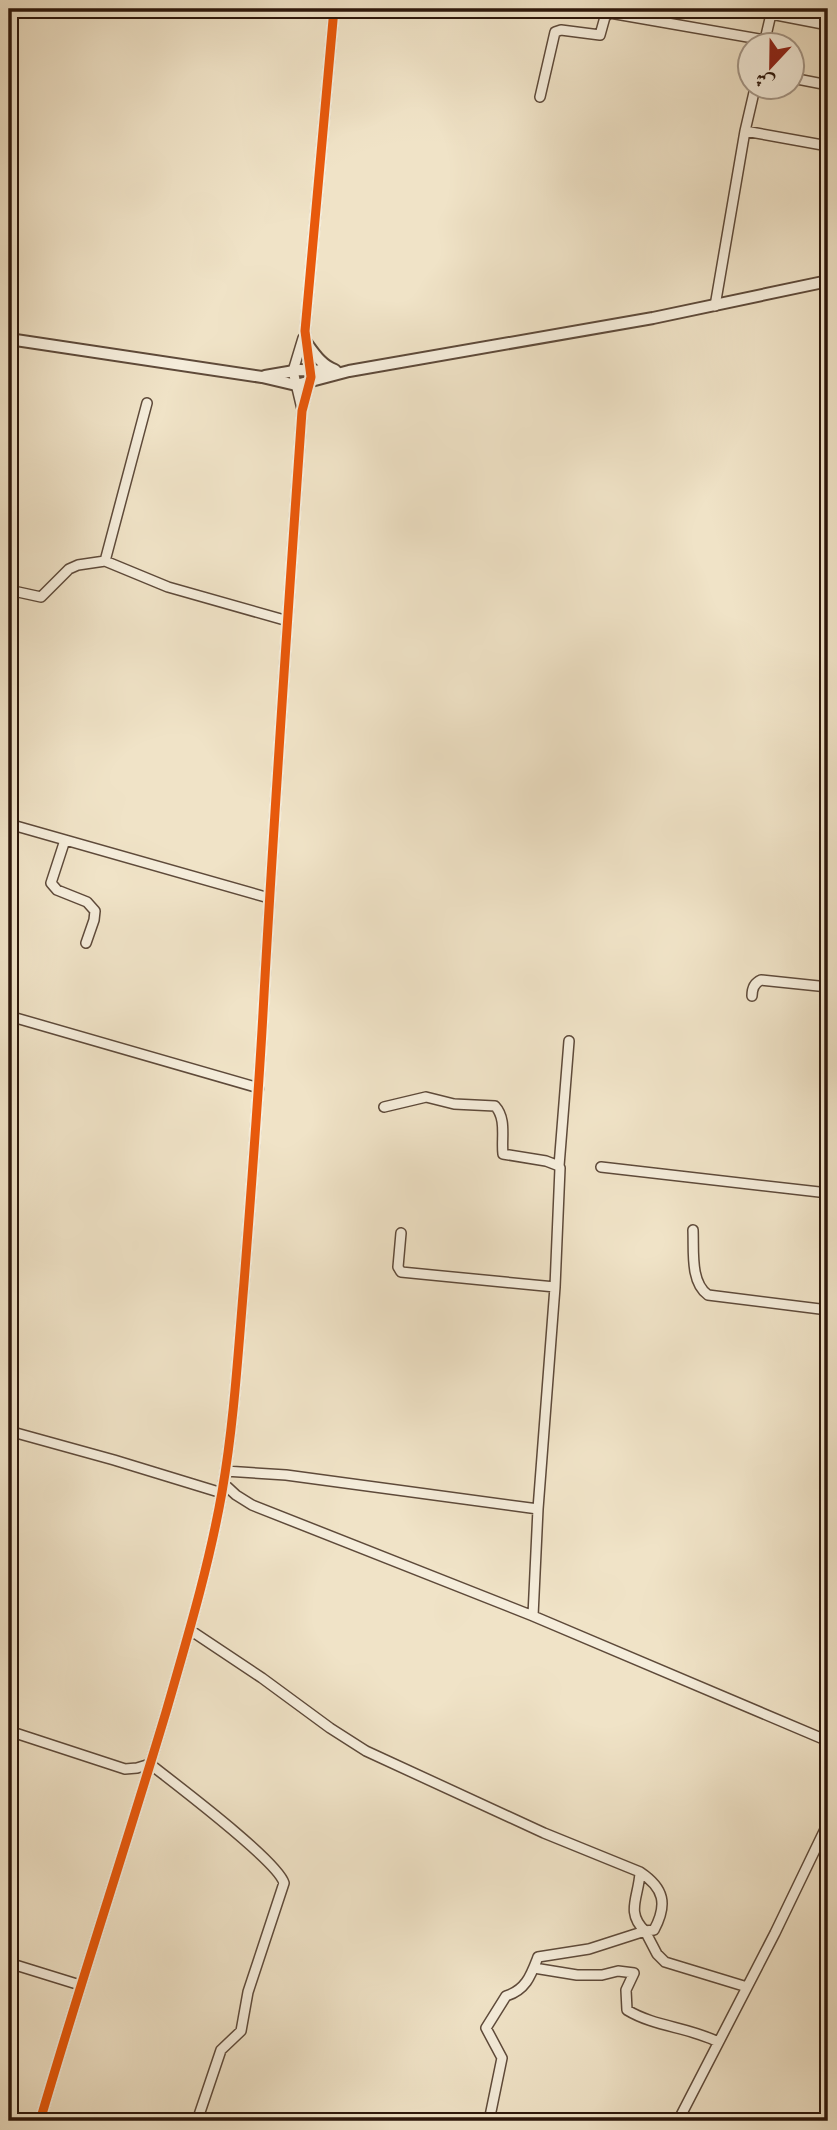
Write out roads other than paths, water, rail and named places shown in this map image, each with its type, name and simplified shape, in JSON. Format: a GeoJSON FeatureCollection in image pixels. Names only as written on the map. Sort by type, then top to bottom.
{"type":"FeatureCollection","features":[{"type":"Feature","properties":{"kind":"street"},"geometry":{"type":"LineString","coordinates":[[40,2121],[190,1630],[223,1488],[239,1353],[259,1088],[302,411],[310,376],[305,336],[334,9]]}},
{"type":"Feature","properties":{"kind":"street"},"geometry":{"type":"LineString","coordinates":[[766,32],[771,12],[828,25]]}},
{"type":"Feature","properties":{"kind":"street"},"geometry":{"type":"LineString","coordinates":[[540,97],[555,32],[561,30],[600,36],[605,18],[610,13],[736,38]]}},
{"type":"Feature","properties":{"kind":"street"},"geometry":{"type":"LineString","coordinates":[[806,81],[828,85]]}},
{"type":"Feature","properties":{"kind":"street"},"geometry":{"type":"LineString","coordinates":[[715,306],[751,102]]}},
{"type":"Feature","properties":{"kind":"street"},"geometry":{"type":"LineString","coordinates":[[745,131],[828,146]]}},
{"type":"Feature","properties":{"kind":"street"},"geometry":{"type":"LineString","coordinates":[[9,340],[262,377],[296,385],[310,376],[715,306],[828,281]]}},
{"type":"Feature","properties":{"kind":"street"},"geometry":{"type":"LineString","coordinates":[[302,411],[293,371],[305,336]]}},
{"type":"Feature","properties":{"kind":"street"},"geometry":{"type":"LineString","coordinates":[[305,336],[325,366],[344,371]]}},
{"type":"Feature","properties":{"kind":"street"},"geometry":{"type":"LineString","coordinates":[[262,377],[293,371],[310,376]]}},
{"type":"Feature","properties":{"kind":"street"},"geometry":{"type":"LineString","coordinates":[[105,561],[147,403]]}},
{"type":"Feature","properties":{"kind":"street"},"geometry":{"type":"LineString","coordinates":[[9,590],[41,597],[69,569],[105,561],[178,590],[288,621]]}},
{"type":"Feature","properties":{"kind":"street"},"geometry":{"type":"LineString","coordinates":[[9,824],[269,898]]}},
{"type":"Feature","properties":{"kind":"street"},"geometry":{"type":"LineString","coordinates":[[65,840],[51,883],[57,890],[87,902],[94,911],[94,920],[86,943]]}},
{"type":"Feature","properties":{"kind":"street"},"geometry":{"type":"LineString","coordinates":[[752,996],[754,986],[761,980],[828,986]]}},
{"type":"Feature","properties":{"kind":"street"},"geometry":{"type":"LineString","coordinates":[[9,1016],[259,1088]]}},
{"type":"Feature","properties":{"kind":"street"},"geometry":{"type":"LineString","coordinates":[[533,1616],[538,1508],[555,1287],[559,1166],[569,1041]]}},
{"type":"Feature","properties":{"kind":"street"},"geometry":{"type":"LineString","coordinates":[[384,1107],[426,1097],[454,1104],[495,1106],[500,1111],[503,1126],[503,1154],[546,1161],[559,1166]]}},
{"type":"Feature","properties":{"kind":"street"},"geometry":{"type":"LineString","coordinates":[[601,1167],[828,1193]]}},
{"type":"Feature","properties":{"kind":"street"},"geometry":{"type":"LineString","coordinates":[[693,1230],[696,1280],[700,1290],[708,1295],[828,1310]]}},
{"type":"Feature","properties":{"kind":"street"},"geometry":{"type":"LineString","coordinates":[[401,1233],[398,1267],[401,1272],[555,1287]]}},
{"type":"Feature","properties":{"kind":"street"},"geometry":{"type":"LineString","coordinates":[[9,1431],[223,1488],[252,1505],[533,1616],[828,1741]]}},
{"type":"Feature","properties":{"kind":"street"},"geometry":{"type":"LineString","coordinates":[[225,1471],[286,1475],[538,1508]]}},
{"type":"Feature","properties":{"kind":"street"},"geometry":{"type":"LineString","coordinates":[[190,1630],[366,1751],[544,1833],[640,1872],[653,1881],[661,1892],[663,1900],[653,1930],[589,1949],[538,1957],[525,1985],[506,1996],[486,2028],[502,2058],[489,2121]]}},
{"type":"Feature","properties":{"kind":"street"},"geometry":{"type":"LineString","coordinates":[[9,1731],[125,1769],[150,1764]]}},
{"type":"Feature","properties":{"kind":"street"},"geometry":{"type":"LineString","coordinates":[[150,1764],[258,1852],[278,1870],[284,1883],[248,1992],[241,2031],[221,2050],[197,2121]]}},
{"type":"Feature","properties":{"kind":"street"},"geometry":{"type":"LineString","coordinates":[[678,2121],[828,1823]]}},
{"type":"Feature","properties":{"kind":"street"},"geometry":{"type":"LineString","coordinates":[[640,1872],[634,1911],[636,1922],[645,1931],[657,1954],[665,1962],[747,1987]]}},
{"type":"Feature","properties":{"kind":"street"},"geometry":{"type":"LineString","coordinates":[[9,1963],[80,1985]]}},
{"type":"Feature","properties":{"kind":"street"},"geometry":{"type":"LineString","coordinates":[[534,1968],[578,1975],[602,1975],[618,1971],[634,1973],[626,1990],[627,2010],[641,2018],[708,2036],[718,2042]]}}]}
